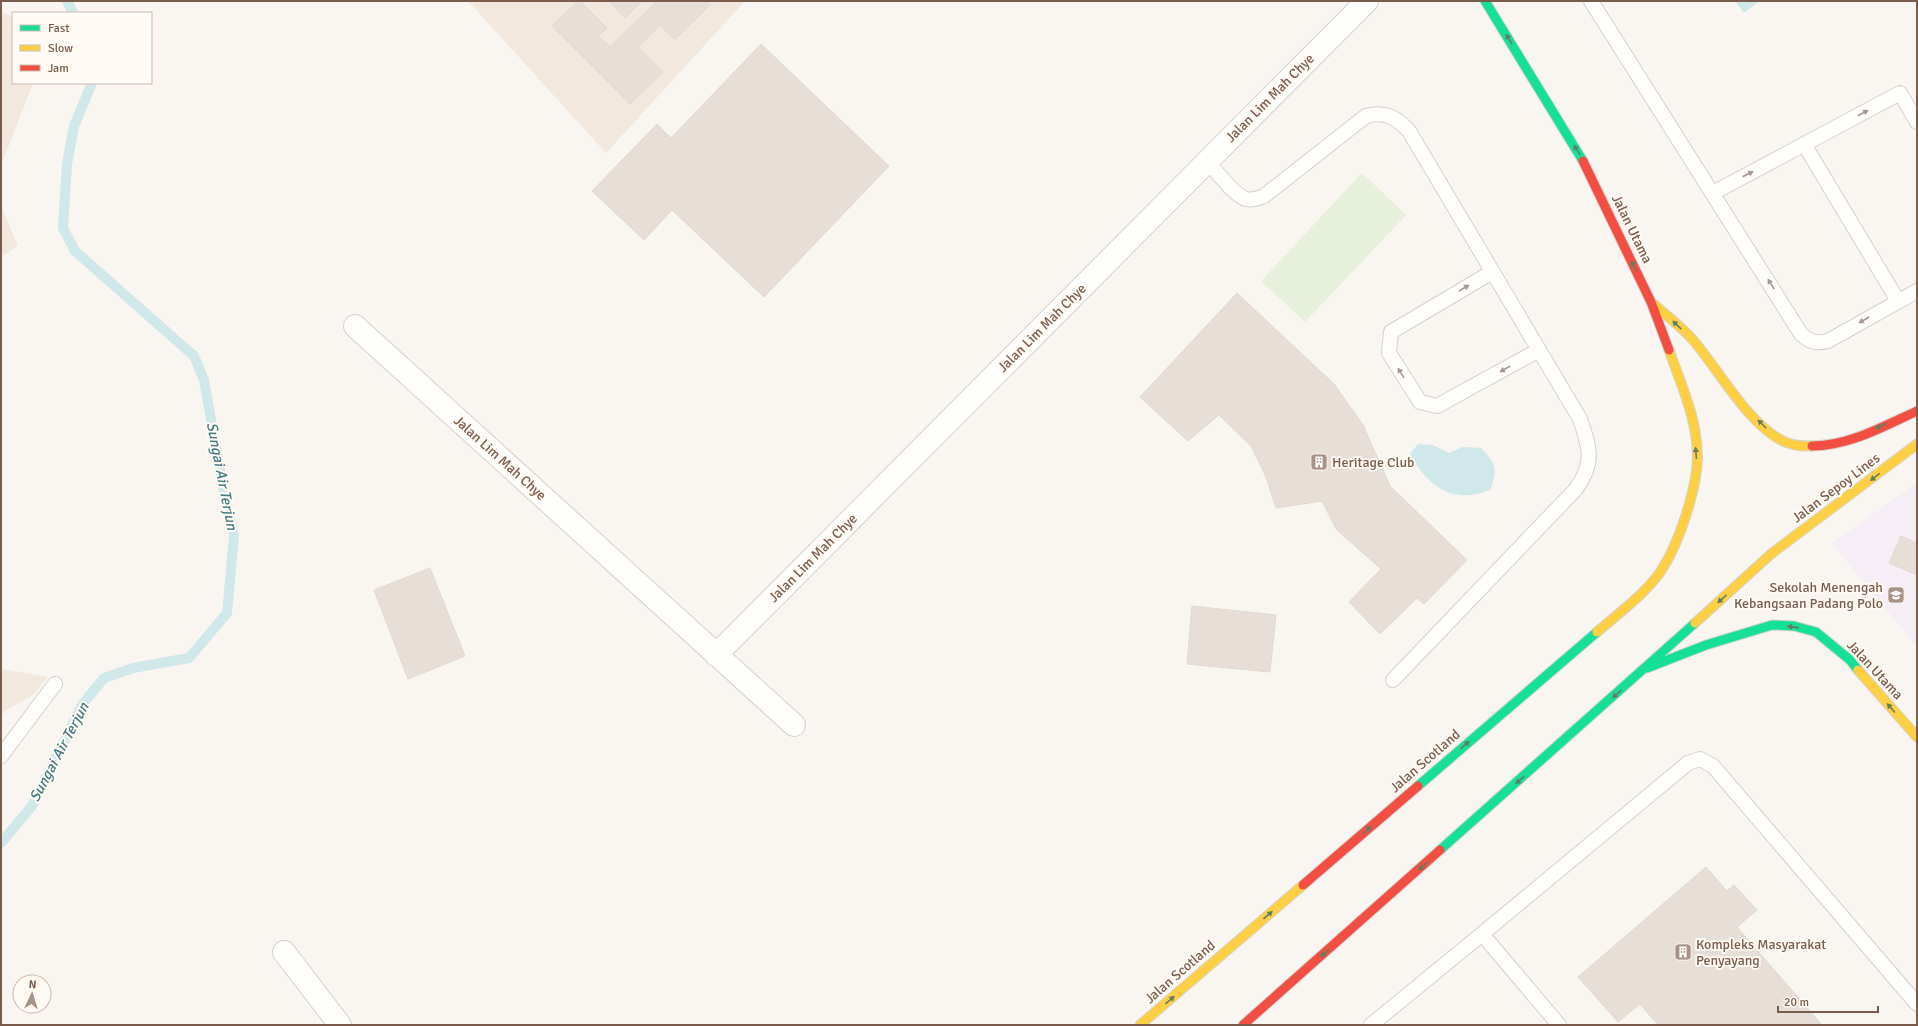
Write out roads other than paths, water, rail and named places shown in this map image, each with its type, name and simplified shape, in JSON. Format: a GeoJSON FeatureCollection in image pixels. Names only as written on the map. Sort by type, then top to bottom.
{"type":"FeatureCollection","features":[{"type":"Feature","properties":{"kind":"main road","name":"Jalan Utama"},"geometry":{"type":"LineString","coordinates":[[1485,1],[1582,158],[1651,302],[1689,404],[1694,432],[1697,464],[1693,491]]}},
{"type":"Feature","properties":{"kind":"main road"},"geometry":{"type":"LineString","coordinates":[[1651,302],[1693,340],[1749,411],[1775,437],[1792,444],[1797,446],[1824,446],[1861,435],[1917,411]]}},
{"type":"Feature","properties":{"kind":"main road","name":"Jalan Sepoy Lines"},"geometry":{"type":"LineString","coordinates":[[1646,668],[1772,554],[1917,444]]}},
{"type":"Feature","properties":{"kind":"main road","name":"Jalan Scotland"},"geometry":{"type":"LineString","coordinates":[[1140,1025],[1633,601],[1662,570],[1679,536],[1693,491]]}},
{"type":"Feature","properties":{"kind":"main road","name":"Jalan Utama"},"geometry":{"type":"LineString","coordinates":[[1646,668],[1706,645],[1772,625],[1794,626],[1816,632],[1850,660],[1917,737]]}},
{"type":"Feature","properties":{"kind":"main road"},"geometry":{"type":"LineString","coordinates":[[1243,1025],[1646,668]]}},
{"type":"Feature","properties":{"kind":"street","name":"Jalan Lim Mah Chye"},"geometry":{"type":"LineString","coordinates":[[716,655],[1367,1]]}},
{"type":"Feature","properties":{"kind":"street","name":"Jalan Lim Mah Chye"},"geometry":{"type":"LineString","coordinates":[[355,326],[794,725]]}},
{"type":"Feature","properties":{"kind":"street"},"geometry":{"type":"LineString","coordinates":[[284,952],[340,1025]]}},
{"type":"Feature","properties":{"kind":"lane"},"geometry":{"type":"LineString","coordinates":[[1592,2],[1714,193],[1801,334],[1809,341],[1818,343],[1828,341],[1917,290]]}},
{"type":"Feature","properties":{"kind":"lane"},"geometry":{"type":"LineString","coordinates":[[1714,193],[1900,93],[1917,122]]}},
{"type":"Feature","properties":{"kind":"lane"},"geometry":{"type":"LineString","coordinates":[[1207,161],[1237,193],[1245,199],[1255,200],[1264,196],[1366,116],[1387,114],[1399,120],[1409,130],[1580,419],[1590,448],[1589,467],[1583,479],[1575,490],[1393,680]]}},
{"type":"Feature","properties":{"kind":"lane"},"geometry":{"type":"LineString","coordinates":[[1804,144],[1898,301]]}},
{"type":"Feature","properties":{"kind":"lane"},"geometry":{"type":"LineString","coordinates":[[1492,272],[1391,332],[1389,353],[1420,402],[1437,406],[1539,350]]}},
{"type":"Feature","properties":{"kind":"lane"},"geometry":{"type":"LineString","coordinates":[[1,756],[55,684]]}},
{"type":"Feature","properties":{"kind":"lane"},"geometry":{"type":"LineString","coordinates":[[1371,1025],[1688,763],[1700,760],[1713,766],[1917,1004]]}},
{"type":"Feature","properties":{"kind":"lane"},"geometry":{"type":"LineString","coordinates":[[1482,934],[1559,1025]]}},
{"type":"Feature","properties":{"kind":"water"},"geometry":{"type":"Polygon","coordinates":[[[1735,1],[1759,1],[1744,13],[1735,1]]]}},
{"type":"Feature","properties":{"kind":"water"},"geometry":{"type":"Polygon","coordinates":[[[1418,444],[1433,445],[1449,453],[1463,447],[1481,448],[1490,458],[1494,467],[1495,472],[1490,490],[1477,494],[1453,494],[1433,484],[1417,466],[1410,454],[1418,444]]]}},
{"type":"Feature","properties":{"kind":"waterway","name":"Sungai Air Terjun"},"geometry":{"type":"LineString","coordinates":[[67,1],[72,12]]}},
{"type":"Feature","properties":{"kind":"waterway","name":"Sungai Air Terjun"},"geometry":{"type":"LineString","coordinates":[[1,843],[32,806],[82,705],[104,678],[133,668],[189,658],[227,613],[234,536],[222,482],[204,380],[194,356],[75,251],[63,228],[67,164],[74,126],[92,84]]}},
{"type":"Feature","properties":{"kind":"place","name":"Heritage Club"},"geometry":{"type":"Point","coordinates":[1319,462]}},
{"type":"Feature","properties":{"kind":"place","name":"Sekolah Menengah Kebangsaan Padang Polo"},"geometry":{"type":"Point","coordinates":[1896,595]}},
{"type":"Feature","properties":{"kind":"place","name":"Kompleks Masyarakat Penyayang"},"geometry":{"type":"Point","coordinates":[1683,952]}}]}
